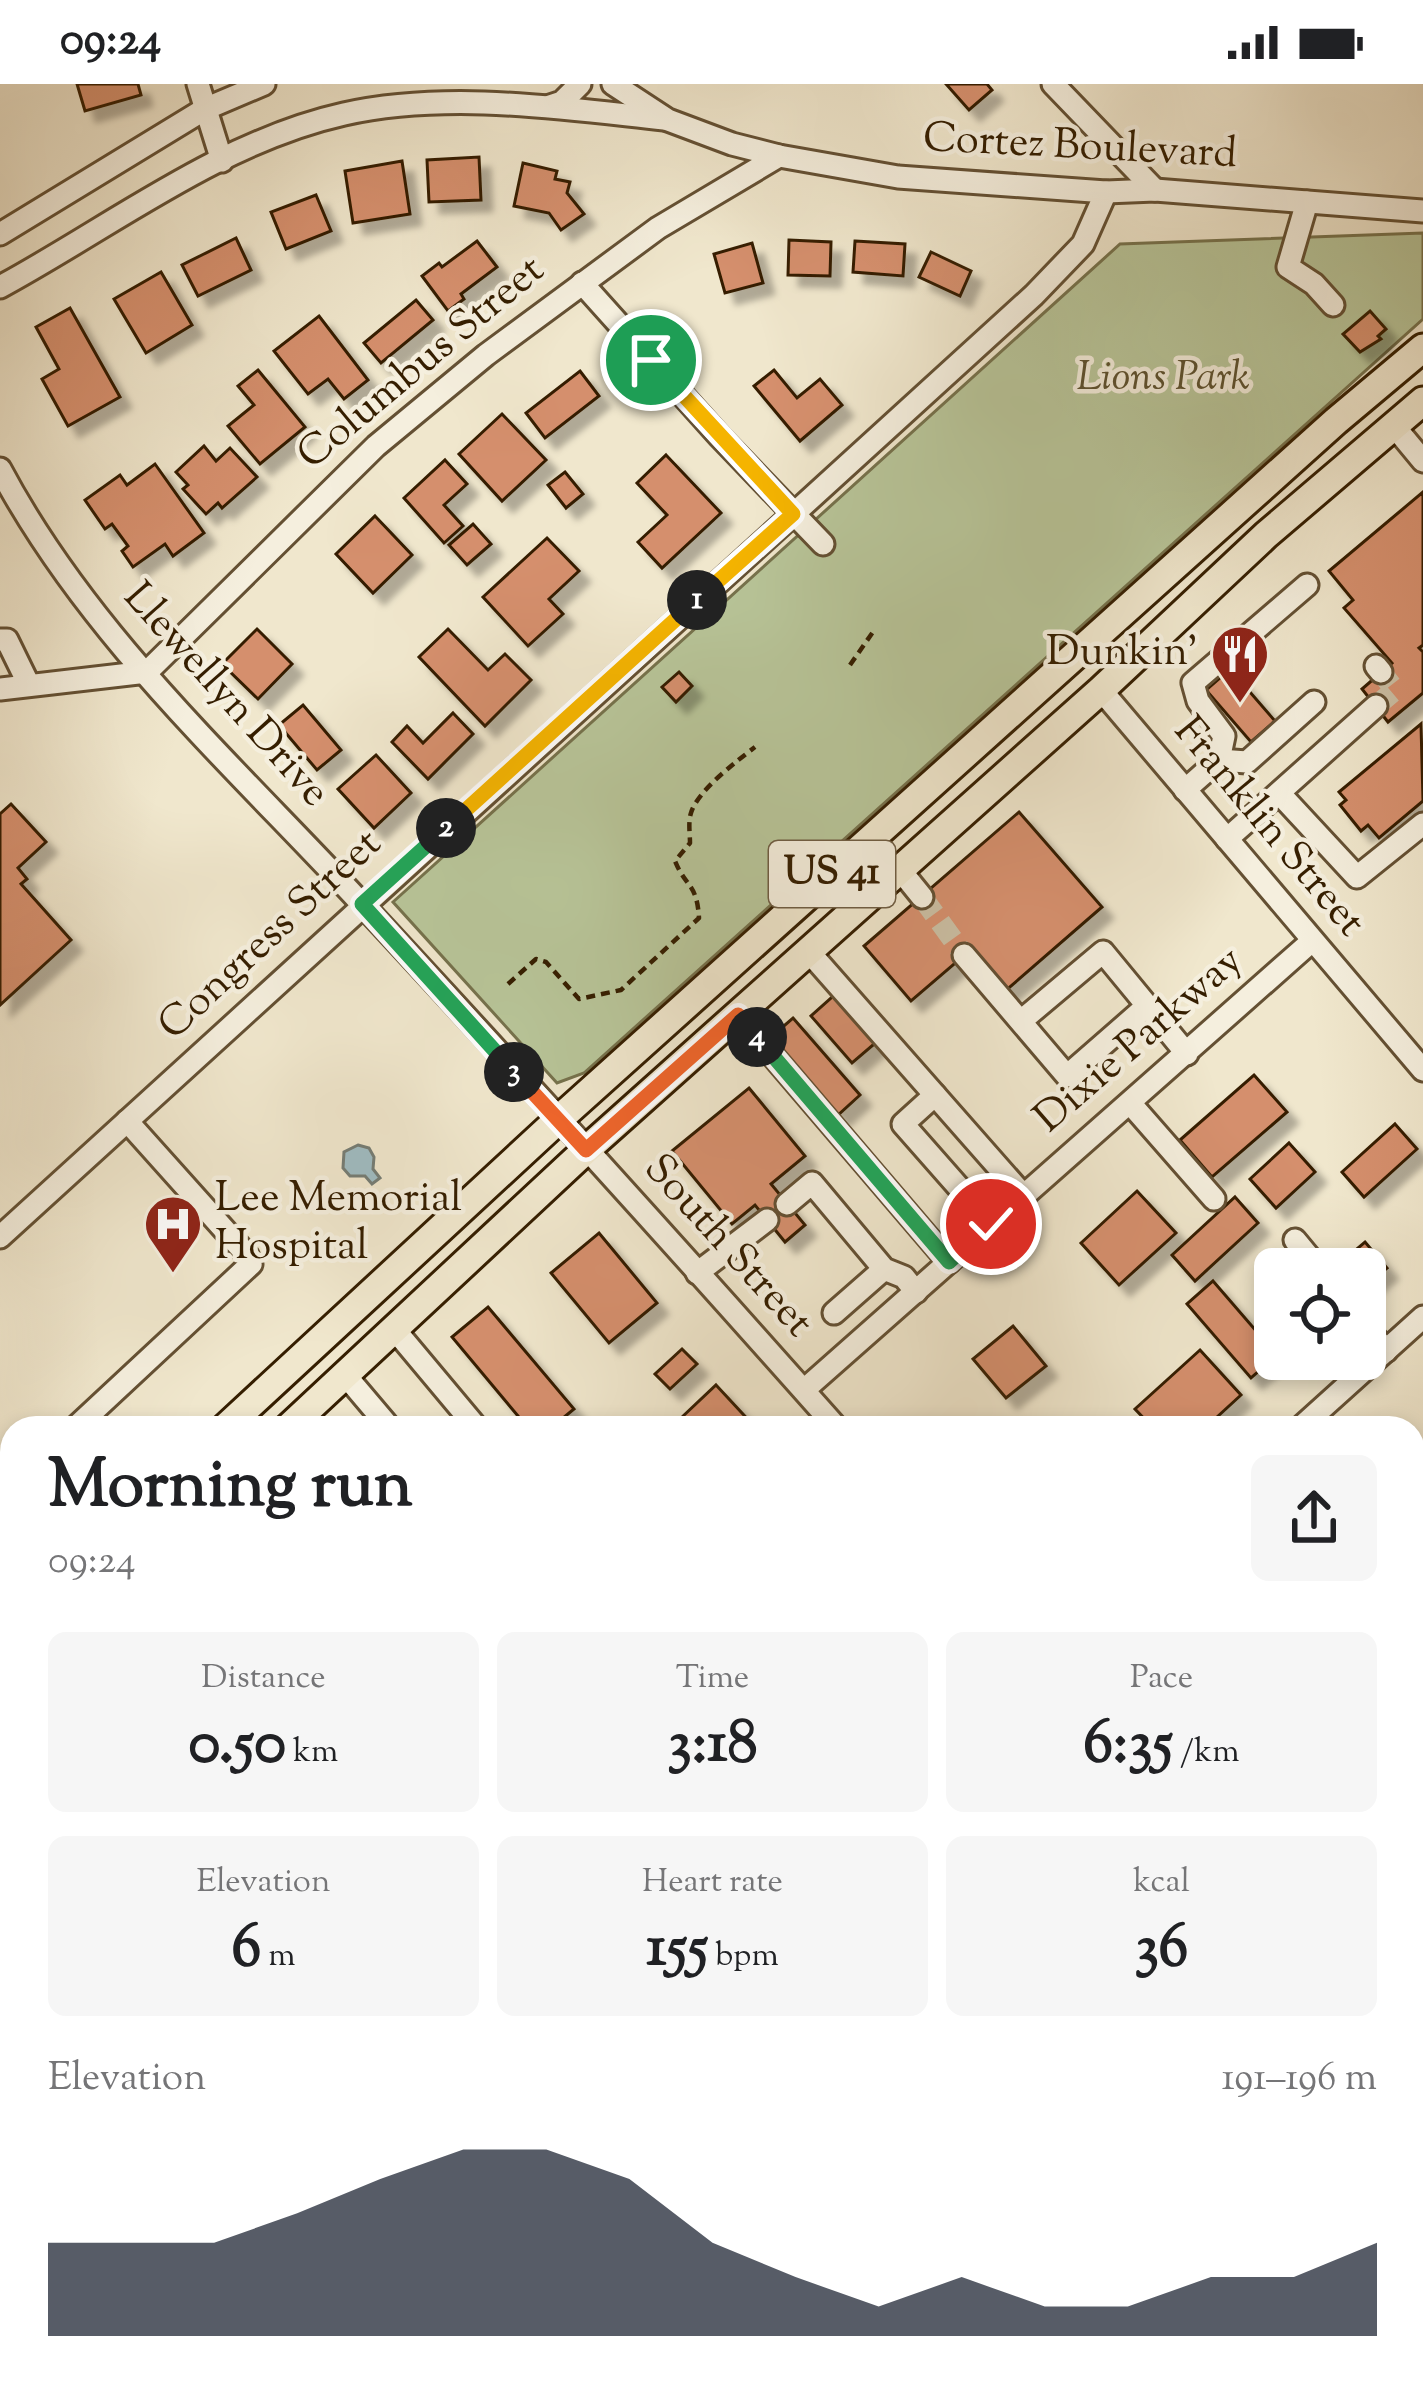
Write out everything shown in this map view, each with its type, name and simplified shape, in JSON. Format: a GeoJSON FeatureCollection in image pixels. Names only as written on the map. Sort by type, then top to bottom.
{"type":"FeatureCollection","features":[{"type":"Feature","properties":{"kind":"main road","name":"US 41"},"geometry":{"type":"LineString","coordinates":[[238,1416],[558,1120],[1423,348]]}},
{"type":"Feature","properties":{"kind":"main road","name":"US 41"},"geometry":{"type":"LineString","coordinates":[[301,1416],[586,1150],[901,871],[1214,582],[1423,401]]}},
{"type":"Feature","properties":{"kind":"main road"},"geometry":{"type":"LineString","coordinates":[[1101,690],[1121,614]]}},
{"type":"Feature","properties":{"kind":"street"},"geometry":{"type":"LineString","coordinates":[[198,84],[222,161]]}},
{"type":"Feature","properties":{"kind":"street"},"geometry":{"type":"LineString","coordinates":[[0,234],[205,109],[264,84]]}},
{"type":"Feature","properties":{"kind":"street"},"geometry":{"type":"LineString","coordinates":[[543,108],[562,101],[580,84]]}},
{"type":"Feature","properties":{"kind":"street","name":"Cortez Boulevard"},"geometry":{"type":"LineString","coordinates":[[613,84],[668,120]]}},
{"type":"Feature","properties":{"kind":"street"},"geometry":{"type":"LineString","coordinates":[[1053,84],[1155,190]]}},
{"type":"Feature","properties":{"kind":"street","name":"Cortez Boulevard"},"geometry":{"type":"LineString","coordinates":[[0,286],[262,141],[345,114],[430,104],[668,120],[779,156],[898,176],[1423,211]]}},
{"type":"Feature","properties":{"kind":"street","name":"Columbus Street"},"geometry":{"type":"LineString","coordinates":[[147,672],[376,446],[581,283],[658,228],[779,156]]}},
{"type":"Feature","properties":{"kind":"street","name":"Congress Street"},"geometry":{"type":"LineString","coordinates":[[1,1234],[936,387],[1083,244],[1106,192]]}},
{"type":"Feature","properties":{"kind":"street"},"geometry":{"type":"LineString","coordinates":[[1307,202],[1288,267],[1314,284],[1333,305]]}},
{"type":"Feature","properties":{"kind":"street"},"geometry":{"type":"LineString","coordinates":[[581,283],[823,544]]}},
{"type":"Feature","properties":{"kind":"street"},"geometry":{"type":"LineString","coordinates":[[1394,426],[1423,461]]}},
{"type":"Feature","properties":{"kind":"street","name":"Llewellyn Drive"},"geometry":{"type":"LineString","coordinates":[[0,469],[46,550],[147,672],[558,1120]]}},
{"type":"Feature","properties":{"kind":"street"},"geometry":{"type":"LineString","coordinates":[[1185,790],[1220,760],[1224,736],[1198,701],[1193,683],[1307,585]]}},
{"type":"Feature","properties":{"kind":"street"},"geometry":{"type":"LineString","coordinates":[[0,640],[7,640],[29,685]]}},
{"type":"Feature","properties":{"kind":"street"},"geometry":{"type":"LineString","coordinates":[[0,689],[147,672]]}},
{"type":"Feature","properties":{"kind":"street","name":"Franklin Street"},"geometry":{"type":"LineString","coordinates":[[1101,690],[1423,1070]]}},
{"type":"Feature","properties":{"kind":"street"},"geometry":{"type":"LineString","coordinates":[[1220,760],[1247,762],[1314,702]]}},
{"type":"Feature","properties":{"kind":"street"},"geometry":{"type":"LineString","coordinates":[[1227,839],[1376,706]]}},
{"type":"Feature","properties":{"kind":"street"},"geometry":{"type":"LineString","coordinates":[[1280,794],[1357,877],[1423,824]]}},
{"type":"Feature","properties":{"kind":"street"},"geometry":{"type":"LineString","coordinates":[[901,871],[922,896]]}},
{"type":"Feature","properties":{"kind":"street","name":"Dixie Parkway"},"geometry":{"type":"LineString","coordinates":[[804,1390],[1312,941]]}},
{"type":"Feature","properties":{"kind":"street"},"geometry":{"type":"LineString","coordinates":[[810,952],[1023,1195]]}},
{"type":"Feature","properties":{"kind":"street"},"geometry":{"type":"LineString","coordinates":[[1021,1021],[1103,952],[1187,1054]]}},
{"type":"Feature","properties":{"kind":"street"},"geometry":{"type":"LineString","coordinates":[[964,955],[1067,1076],[1147,1006]]}},
{"type":"Feature","properties":{"kind":"street"},"geometry":{"type":"LineString","coordinates":[[738,1015],[949,1262]]}},
{"type":"Feature","properties":{"kind":"street"},"geometry":{"type":"LineString","coordinates":[[935,1095],[903,1124],[991,1224]]}},
{"type":"Feature","properties":{"kind":"street"},"geometry":{"type":"LineString","coordinates":[[1130,1103],[1214,1199]]}},
{"type":"Feature","properties":{"kind":"street","name":"South Street"},"geometry":{"type":"LineString","coordinates":[[558,1120],[827,1416]]}},
{"type":"Feature","properties":{"kind":"street"},"geometry":{"type":"LineString","coordinates":[[87,1416],[251,1264],[128,1121]]}},
{"type":"Feature","properties":{"kind":"street"},"geometry":{"type":"LineString","coordinates":[[787,1204],[812,1183],[884,1269],[904,1277],[916,1292]]}},
{"type":"Feature","properties":{"kind":"street"},"geometry":{"type":"LineString","coordinates":[[697,1274],[764,1222]]}},
{"type":"Feature","properties":{"kind":"street"},"geometry":{"type":"LineString","coordinates":[[1295,1240],[1301,1248]]}},
{"type":"Feature","properties":{"kind":"street"},"geometry":{"type":"LineString","coordinates":[[834,1313],[884,1269]]}},
{"type":"Feature","properties":{"kind":"street"},"geometry":{"type":"LineString","coordinates":[[1386,1351],[1423,1317]]}},
{"type":"Feature","properties":{"kind":"street"},"geometry":{"type":"LineString","coordinates":[[395,1330],[467,1416]]}},
{"type":"Feature","properties":{"kind":"street"},"geometry":{"type":"LineString","coordinates":[[346,1376],[380,1416]]}},
{"type":"Feature","properties":{"kind":"street"},"geometry":{"type":"LineString","coordinates":[[1313,1416],[1354,1380]]}},
{"type":"Feature","properties":{"kind":"path"},"geometry":{"type":"LineString","coordinates":[[850,665],[875,629]]}},
{"type":"Feature","properties":{"kind":"path"},"geometry":{"type":"LineString","coordinates":[[508,984],[536,959],[546,962],[579,1000],[621,990],[699,918],[694,887],[675,861],[690,843],[689,816],[693,805],[755,747]]}},
{"type":"Feature","properties":{"kind":"green space","name":"Lions Park"},"geometry":{"type":"Polygon","coordinates":[[[1423,233],[1423,319],[584,1073],[557,1083],[393,902],[1120,244],[1423,233]]]}},
{"type":"Feature","properties":{"kind":"water"},"geometry":{"type":"Polygon","coordinates":[[[358,1145],[369,1148],[374,1157],[373,1169],[380,1178],[372,1184],[365,1176],[350,1176],[343,1168],[344,1152],[358,1145]]]}},
{"type":"Feature","properties":{"kind":"building"},"geometry":{"type":"Polygon","coordinates":[[[77,84],[138,84],[141,95],[85,111],[77,84]]]}},
{"type":"Feature","properties":{"kind":"building"},"geometry":{"type":"Polygon","coordinates":[[[946,84],[987,84],[992,90],[969,110],[946,84]]]}},
{"type":"Feature","properties":{"kind":"building"},"geometry":{"type":"Polygon","coordinates":[[[479,157],[481,200],[429,202],[427,160],[479,157]]]}},
{"type":"Feature","properties":{"kind":"building"},"geometry":{"type":"Polygon","coordinates":[[[402,161],[410,214],[353,223],[345,171],[402,161]]]}},
{"type":"Feature","properties":{"kind":"building"},"geometry":{"type":"Polygon","coordinates":[[[523,163],[557,171],[555,179],[570,182],[567,193],[584,214],[561,230],[549,213],[514,206],[523,163]]]}},
{"type":"Feature","properties":{"kind":"building"},"geometry":{"type":"Polygon","coordinates":[[[316,195],[331,231],[286,249],[271,212],[316,195]]]}},
{"type":"Feature","properties":{"kind":"building"},"geometry":{"type":"Polygon","coordinates":[[[236,238],[251,270],[198,296],[182,265],[236,238]]]}},
{"type":"Feature","properties":{"kind":"building"},"geometry":{"type":"Polygon","coordinates":[[[789,240],[831,242],[830,276],[788,275],[789,240]]]}},
{"type":"Feature","properties":{"kind":"building"},"geometry":{"type":"Polygon","coordinates":[[[477,241],[497,267],[461,294],[464,299],[448,311],[422,276],[477,241]]]}},
{"type":"Feature","properties":{"kind":"building"},"geometry":{"type":"Polygon","coordinates":[[[855,241],[905,244],[903,276],[853,272],[855,241]]]}},
{"type":"Feature","properties":{"kind":"building"},"geometry":{"type":"Polygon","coordinates":[[[752,243],[763,283],[725,293],[714,254],[752,243]]]}},
{"type":"Feature","properties":{"kind":"building"},"geometry":{"type":"Polygon","coordinates":[[[931,252],[971,271],[960,296],[919,277],[931,252]]]}},
{"type":"Feature","properties":{"kind":"building"},"geometry":{"type":"Polygon","coordinates":[[[161,272],[192,325],[146,353],[114,299],[161,272]]]}},
{"type":"Feature","properties":{"kind":"building"},"geometry":{"type":"Polygon","coordinates":[[[416,300],[433,320],[381,363],[364,343],[416,300]]]}},
{"type":"Feature","properties":{"kind":"building"},"geometry":{"type":"Polygon","coordinates":[[[70,308],[120,397],[68,426],[42,379],[59,369],[36,327],[70,308]]]}},
{"type":"Feature","properties":{"kind":"building"},"geometry":{"type":"Polygon","coordinates":[[[1370,311],[1386,329],[1378,336],[1381,339],[1360,352],[1343,334],[1370,311]]]}},
{"type":"Feature","properties":{"kind":"building"},"geometry":{"type":"Polygon","coordinates":[[[319,316],[368,380],[344,399],[328,379],[308,394],[274,351],[319,316]]]}},
{"type":"Feature","properties":{"kind":"building"},"geometry":{"type":"Polygon","coordinates":[[[258,370],[305,427],[260,464],[228,426],[254,405],[238,386],[258,370]]]}},
{"type":"Feature","properties":{"kind":"building"},"geometry":{"type":"Polygon","coordinates":[[[774,370],[797,398],[820,379],[842,405],[800,441],[754,386],[774,370]]]}},
{"type":"Feature","properties":{"kind":"building"},"geometry":{"type":"Polygon","coordinates":[[[580,371],[599,396],[545,438],[526,413],[580,371]]]}},
{"type":"Feature","properties":{"kind":"building"},"geometry":{"type":"Polygon","coordinates":[[[502,414],[546,460],[502,501],[459,454],[502,414]]]}},
{"type":"Feature","properties":{"kind":"building"},"geometry":{"type":"Polygon","coordinates":[[[204,446],[216,461],[230,448],[257,477],[222,508],[218,503],[206,514],[183,489],[188,485],[176,472],[204,446]]]}},
{"type":"Feature","properties":{"kind":"building"},"geometry":{"type":"Polygon","coordinates":[[[666,455],[721,513],[662,568],[638,542],[667,515],[637,483],[666,455]]]}},
{"type":"Feature","properties":{"kind":"building"},"geometry":{"type":"Polygon","coordinates":[[[445,460],[467,484],[444,505],[463,526],[444,543],[404,498],[445,460]]]}},
{"type":"Feature","properties":{"kind":"building"},"geometry":{"type":"Polygon","coordinates":[[[155,464],[204,533],[173,556],[165,544],[133,567],[122,551],[128,546],[112,524],[105,529],[85,500],[120,475],[127,485],[155,464]]]}},
{"type":"Feature","properties":{"kind":"building"},"geometry":{"type":"Polygon","coordinates":[[[565,472],[583,494],[566,508],[548,485],[565,472]]]}},
{"type":"Feature","properties":{"kind":"building"},"geometry":{"type":"Polygon","coordinates":[[[1423,492],[1423,645],[1419,648],[1423,652],[1423,693],[1388,722],[1362,689],[1392,663],[1344,608],[1353,600],[1329,571],[1423,492]]]}},
{"type":"Feature","properties":{"kind":"building"},"geometry":{"type":"Polygon","coordinates":[[[375,516],[412,555],[373,593],[336,554],[375,516]]]}},
{"type":"Feature","properties":{"kind":"building"},"geometry":{"type":"Polygon","coordinates":[[[473,524],[491,544],[467,565],[449,545],[473,524]]]}},
{"type":"Feature","properties":{"kind":"building"},"geometry":{"type":"Polygon","coordinates":[[[547,538],[579,571],[549,599],[563,614],[528,646],[483,597],[547,538]]]}},
{"type":"Feature","properties":{"kind":"building"},"geometry":{"type":"Polygon","coordinates":[[[257,629],[292,664],[258,699],[222,664],[257,629]]]}},
{"type":"Feature","properties":{"kind":"building"},"geometry":{"type":"Polygon","coordinates":[[[448,629],[488,670],[505,654],[531,680],[485,726],[419,657],[448,629]]]}},
{"type":"Feature","properties":{"kind":"building","name":"Dunkin'"},"geometry":{"type":"Polygon","coordinates":[[[1230,669],[1275,721],[1251,742],[1206,690],[1230,669]]]}},
{"type":"Feature","properties":{"kind":"building"},"geometry":{"type":"Polygon","coordinates":[[[679,672],[692,686],[676,702],[662,687],[679,672]]]}},
{"type":"Feature","properties":{"kind":"building"},"geometry":{"type":"Polygon","coordinates":[[[303,705],[341,750],[317,770],[279,725],[303,705]]]}},
{"type":"Feature","properties":{"kind":"building"},"geometry":{"type":"Polygon","coordinates":[[[453,713],[473,734],[428,779],[392,742],[407,726],[423,743],[453,713]]]}},
{"type":"Feature","properties":{"kind":"building"},"geometry":{"type":"Polygon","coordinates":[[[1421,724],[1423,801],[1379,838],[1368,825],[1361,831],[1340,805],[1346,800],[1339,792],[1421,724]]]}},
{"type":"Feature","properties":{"kind":"building"},"geometry":{"type":"Polygon","coordinates":[[[376,755],[411,793],[374,828],[338,789],[376,755]]]}},
{"type":"Feature","properties":{"kind":"building"},"geometry":{"type":"Polygon","coordinates":[[[11,804],[46,842],[18,868],[27,879],[21,884],[71,940],[0,1005],[0,814],[11,804]]]}},
{"type":"Feature","properties":{"kind":"building"},"geometry":{"type":"Polygon","coordinates":[[[1019,812],[1102,907],[1003,993],[968,952],[911,1001],[864,946],[1019,812]]]}},
{"type":"Feature","properties":{"kind":"building"},"geometry":{"type":"Polygon","coordinates":[[[839,991],[880,1039],[852,1063],[811,1016],[839,991]]]}},
{"type":"Feature","properties":{"kind":"building"},"geometry":{"type":"Polygon","coordinates":[[[793,1018],[860,1095],[838,1115],[771,1037],[793,1018]]]}},
{"type":"Feature","properties":{"kind":"building"},"geometry":{"type":"Polygon","coordinates":[[[1254,1075],[1287,1112],[1212,1177],[1180,1140],[1254,1075]]]}},
{"type":"Feature","properties":{"kind":"building"},"geometry":{"type":"Polygon","coordinates":[[[749,1088],[805,1156],[771,1184],[805,1225],[785,1242],[755,1205],[732,1224],[672,1151],[749,1088]]]}},
{"type":"Feature","properties":{"kind":"building"},"geometry":{"type":"Polygon","coordinates":[[[1395,1124],[1417,1149],[1364,1197],[1342,1172],[1395,1124]]]}},
{"type":"Feature","properties":{"kind":"building"},"geometry":{"type":"Polygon","coordinates":[[[1289,1143],[1315,1172],[1276,1208],[1250,1179],[1289,1143]]]}},
{"type":"Feature","properties":{"kind":"building"},"geometry":{"type":"Polygon","coordinates":[[[1137,1191],[1176,1233],[1119,1285],[1081,1243],[1137,1191]]]}},
{"type":"Feature","properties":{"kind":"building"},"geometry":{"type":"Polygon","coordinates":[[[1235,1197],[1258,1223],[1195,1281],[1172,1255],[1235,1197]]]}},
{"type":"Feature","properties":{"kind":"building"},"geometry":{"type":"Polygon","coordinates":[[[599,1233],[657,1303],[609,1343],[551,1273],[599,1233]]]}},
{"type":"Feature","properties":{"kind":"building"},"geometry":{"type":"Polygon","coordinates":[[[1213,1281],[1254,1329],[1254,1375],[1251,1378],[1187,1304],[1213,1281]]]}},
{"type":"Feature","properties":{"kind":"building"},"geometry":{"type":"Polygon","coordinates":[[[488,1307],[574,1409],[566,1416],[518,1416],[452,1337],[488,1307]]]}},
{"type":"Feature","properties":{"kind":"building"},"geometry":{"type":"Polygon","coordinates":[[[1013,1326],[1046,1366],[1006,1398],[973,1359],[1013,1326]]]}},
{"type":"Feature","properties":{"kind":"building"},"geometry":{"type":"Polygon","coordinates":[[[682,1349],[697,1364],[670,1389],[655,1374],[682,1349]]]}},
{"type":"Feature","properties":{"kind":"building"},"geometry":{"type":"Polygon","coordinates":[[[1200,1350],[1241,1395],[1218,1416],[1142,1416],[1135,1409],[1200,1350]]]}},
{"type":"Feature","properties":{"kind":"building"},"geometry":{"type":"Polygon","coordinates":[[[716,1385],[745,1416],[683,1416],[716,1385]]]}},
{"type":"Feature","properties":{"kind":"tunnel"},"geometry":{"type":"LineString","coordinates":[[1376,706],[1395,690],[1381,672]]}},
{"type":"Feature","properties":{"kind":"tunnel"},"geometry":{"type":"LineString","coordinates":[[922,897],[964,955]]}},
{"type":"Feature","properties":{"kind":"place","name":"Dunkin'"},"geometry":{"type":"Point","coordinates":[1240,705]}},
{"type":"Feature","properties":{"kind":"place","name":"Lee Memorial Hospital"},"geometry":{"type":"Point","coordinates":[173,1275]}},
{"type":"Feature","properties":{"kind":"route"},"geometry":{"type":"LineString","coordinates":[[651,360],[793,514],[362,904],[586,1150],[738,1015],[949,1262],[991,1224]]}}]}
